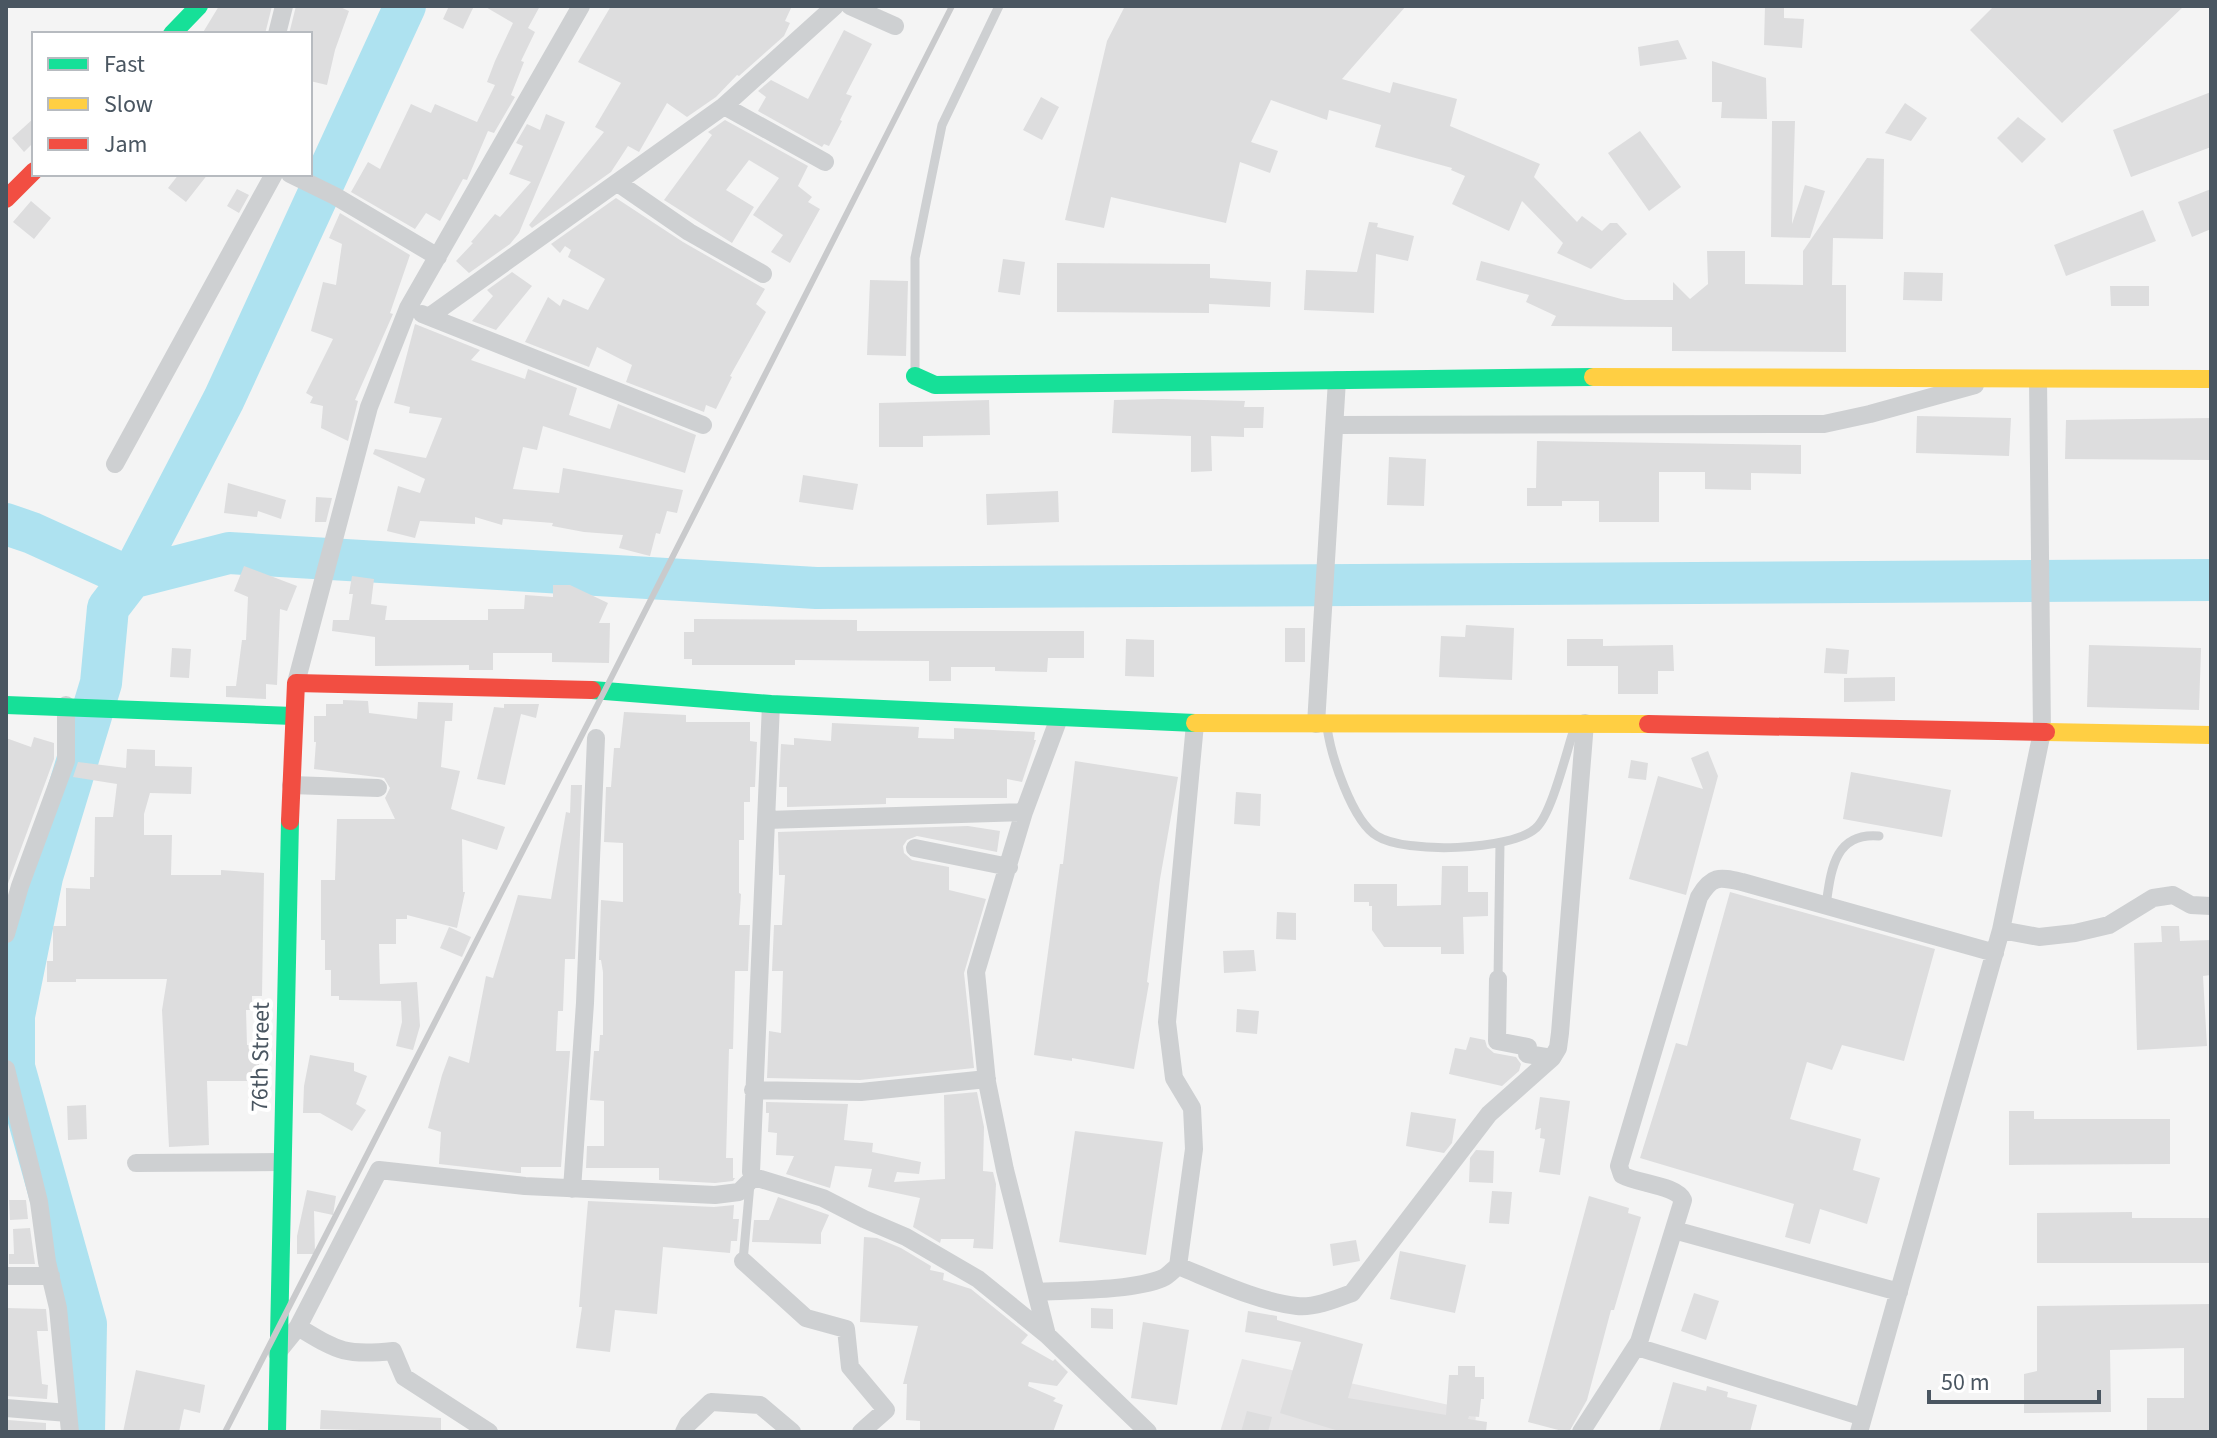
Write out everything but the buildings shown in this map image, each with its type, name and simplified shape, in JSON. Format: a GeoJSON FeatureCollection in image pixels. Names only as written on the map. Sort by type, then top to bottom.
{"type":"FeatureCollection","features":[{"type":"Feature","properties":{"kind":"street"},"geometry":{"type":"LineString","coordinates":[[174,32],[199,6]]}},
{"type":"Feature","properties":{"kind":"street"},"geometry":{"type":"LineString","coordinates":[[278,32],[284,6]]}},
{"type":"Feature","properties":{"kind":"street"},"geometry":{"type":"LineString","coordinates":[[581,6],[408,308],[369,407],[296,683],[605,690],[771,704],[1195,724],[1580,723],[2211,735]]}},
{"type":"Feature","properties":{"kind":"street"},"geometry":{"type":"LineString","coordinates":[[430,316],[724,106],[835,6]]}},
{"type":"Feature","properties":{"kind":"street"},"geometry":{"type":"LineString","coordinates":[[850,6],[895,26]]}},
{"type":"Feature","properties":{"kind":"street"},"geometry":{"type":"LineString","coordinates":[[724,106],[825,162]]}},
{"type":"Feature","properties":{"kind":"street"},"geometry":{"type":"LineString","coordinates":[[6,199],[32,173]]}},
{"type":"Feature","properties":{"kind":"street"},"geometry":{"type":"LineString","coordinates":[[115,464],[273,176]]}},
{"type":"Feature","properties":{"kind":"street"},"geometry":{"type":"LineString","coordinates":[[296,176],[438,257]]}},
{"type":"Feature","properties":{"kind":"street"},"geometry":{"type":"LineString","coordinates":[[618,183],[689,232],[763,274]]}},
{"type":"Feature","properties":{"kind":"street"},"geometry":{"type":"LineString","coordinates":[[408,308],[703,425]]}},
{"type":"Feature","properties":{"kind":"street"},"geometry":{"type":"LineString","coordinates":[[915,376],[935,385],[1502,377],[2211,379]]}},
{"type":"Feature","properties":{"kind":"street"},"geometry":{"type":"LineString","coordinates":[[1335,425],[1824,424],[1997,379]]}},
{"type":"Feature","properties":{"kind":"street"},"geometry":{"type":"LineString","coordinates":[[1639,1342],[1640,1348],[1646,1351],[1861,1424],[1995,953],[2042,732],[2038,379]]}},
{"type":"Feature","properties":{"kind":"street"},"geometry":{"type":"LineString","coordinates":[[1322,724],[1320,646],[1337,380]]}},
{"type":"Feature","properties":{"kind":"street","name":"76th Street"},"geometry":{"type":"LineString","coordinates":[[277,1432],[291,785],[296,683]]}},
{"type":"Feature","properties":{"kind":"street"},"geometry":{"type":"LineString","coordinates":[[752,1179],[750,1164],[771,704]]}},
{"type":"Feature","properties":{"kind":"street"},"geometry":{"type":"LineString","coordinates":[[6,705],[142,707],[293,716]]}},
{"type":"Feature","properties":{"kind":"street"},"geometry":{"type":"LineString","coordinates":[[6,934],[20,886],[66,761],[66,705]]}},
{"type":"Feature","properties":{"kind":"street"},"geometry":{"type":"LineString","coordinates":[[1047,1335],[1005,1170],[987,1079],[976,972],[1024,812],[1059,718]]}},
{"type":"Feature","properties":{"kind":"street"},"geometry":{"type":"LineString","coordinates":[[1178,1266],[1237,1290],[1299,1307],[1352,1293],[1489,1114],[1552,1058],[1558,1048],[1560,1033],[1580,723]]}},
{"type":"Feature","properties":{"kind":"street"},"geometry":{"type":"LineString","coordinates":[[1036,1292],[1099,1289],[1139,1283],[1164,1278],[1178,1266],[1194,1136],[1192,1108],[1174,1078],[1167,1022],[1195,724]]}},
{"type":"Feature","properties":{"kind":"street"},"geometry":{"type":"LineString","coordinates":[[572,1189],[585,1003],[596,738]]}},
{"type":"Feature","properties":{"kind":"street"},"geometry":{"type":"LineString","coordinates":[[291,785],[378,788]]}},
{"type":"Feature","properties":{"kind":"street"},"geometry":{"type":"LineString","coordinates":[[766,820],[1024,812]]}},
{"type":"Feature","properties":{"kind":"street"},"geometry":{"type":"LineString","coordinates":[[915,848],[1009,867]]}},
{"type":"Feature","properties":{"kind":"street"},"geometry":{"type":"LineString","coordinates":[[1581,1432],[1639,1342],[1683,1195],[1629,1180],[1622,1175],[1619,1166],[1699,897],[1707,884],[1720,878],[1995,953]]}},
{"type":"Feature","properties":{"kind":"street"},"geometry":{"type":"LineString","coordinates":[[2001,930],[2039,937],[2075,933],[2109,925],[2153,898],[2173,895],[2191,905],[2211,906]]}},
{"type":"Feature","properties":{"kind":"street"},"geometry":{"type":"LineString","coordinates":[[1498,979],[1497,1041],[1528,1047],[1527,1054],[1552,1058]]}},
{"type":"Feature","properties":{"kind":"street"},"geometry":{"type":"LineString","coordinates":[[6,1069],[39,1202],[65,1362],[69,1423],[6,1408]]}},
{"type":"Feature","properties":{"kind":"street"},"geometry":{"type":"LineString","coordinates":[[753,1090],[861,1092],[987,1079]]}},
{"type":"Feature","properties":{"kind":"street"},"geometry":{"type":"LineString","coordinates":[[136,1163],[282,1162]]}},
{"type":"Feature","properties":{"kind":"street"},"geometry":{"type":"LineString","coordinates":[[277,1353],[298,1327],[379,1170],[525,1186],[732,1194],[739,1192],[752,1179]]}},
{"type":"Feature","properties":{"kind":"street"},"geometry":{"type":"LineString","coordinates":[[752,1179],[823,1198],[906,1237],[978,1279],[1047,1335],[1148,1432]]}},
{"type":"Feature","properties":{"kind":"street"},"geometry":{"type":"LineString","coordinates":[[1674,1230],[1899,1292]]}},
{"type":"Feature","properties":{"kind":"street"},"geometry":{"type":"LineString","coordinates":[[743,1261],[806,1318],[846,1329],[850,1367],[886,1410],[861,1432]]}},
{"type":"Feature","properties":{"kind":"street"},"geometry":{"type":"LineString","coordinates":[[6,1276],[51,1276]]}},
{"type":"Feature","properties":{"kind":"street"},"geometry":{"type":"LineString","coordinates":[[298,1327],[332,1348],[357,1354],[393,1351],[404,1377],[489,1432]]}},
{"type":"Feature","properties":{"kind":"street"},"geometry":{"type":"LineString","coordinates":[[684,1432],[711,1402],[760,1405],[792,1432]]}},
{"type":"Feature","properties":{"kind":"lane"},"geometry":{"type":"LineString","coordinates":[[915,376],[915,258],[942,125],[999,6]]}},
{"type":"Feature","properties":{"kind":"lane"},"geometry":{"type":"LineString","coordinates":[[1322,724],[1340,777],[1357,812],[1375,836],[1403,846],[1475,847],[1524,838],[1539,826],[1580,723]]}},
{"type":"Feature","properties":{"kind":"lane"},"geometry":{"type":"LineString","coordinates":[[1826,905],[1830,873],[1843,846],[1866,834],[1879,836]]}},
{"type":"Feature","properties":{"kind":"lane"},"geometry":{"type":"LineString","coordinates":[[1498,979],[1500,843]]}},
{"type":"Feature","properties":{"kind":"lane"},"geometry":{"type":"LineString","coordinates":[[743,1261],[752,1179]]}},
{"type":"Feature","properties":{"kind":"shaded area"},"geometry":{"type":"Polygon","coordinates":[[[1242,1359],[1476,1411],[1475,1432],[1220,1432],[1242,1359]]]}},
{"type":"Feature","properties":{"kind":"waterway"},"geometry":{"type":"LineString","coordinates":[[6,524],[131,578],[224,399],[405,6]]}},
{"type":"Feature","properties":{"kind":"waterway"},"geometry":{"type":"LineString","coordinates":[[84,1432],[86,1324],[14,1067],[14,1016],[42,877],[101,683],[108,608],[131,578],[229,553],[816,588],[2211,580]]}},
{"type":"Feature","properties":{"kind":"railway"},"geometry":{"type":"LineString","coordinates":[[225,1432],[952,6]]}},
{"type":"Feature","properties":{"kind":"traffic: fast"},"geometry":{"type":"LineString","coordinates":[[174,32],[199,6]]}},
{"type":"Feature","properties":{"kind":"traffic: fast"},"geometry":{"type":"LineString","coordinates":[[915,376],[935,385],[1593,377]]}},
{"type":"Feature","properties":{"kind":"traffic: fast"},"geometry":{"type":"LineString","coordinates":[[592,690],[771,704],[1195,723]]}},
{"type":"Feature","properties":{"kind":"traffic: fast"},"geometry":{"type":"LineString","coordinates":[[6,705],[293,716]]}},
{"type":"Feature","properties":{"kind":"traffic: fast"},"geometry":{"type":"LineString","coordinates":[[277,1432],[290,821]]}},
{"type":"Feature","properties":{"kind":"traffic: slow"},"geometry":{"type":"LineString","coordinates":[[1593,377],[2211,379]]}},
{"type":"Feature","properties":{"kind":"traffic: slow"},"geometry":{"type":"LineString","coordinates":[[1195,723],[1648,724]]}},
{"type":"Feature","properties":{"kind":"traffic: slow"},"geometry":{"type":"LineString","coordinates":[[2046,732],[2211,735]]}},
{"type":"Feature","properties":{"kind":"traffic: jam"},"geometry":{"type":"LineString","coordinates":[[6,199],[32,173]]}},
{"type":"Feature","properties":{"kind":"traffic: jam"},"geometry":{"type":"LineString","coordinates":[[290,821],[296,683],[592,690]]}},
{"type":"Feature","properties":{"kind":"traffic: jam"},"geometry":{"type":"LineString","coordinates":[[1648,724],[2046,732]]}}]}
